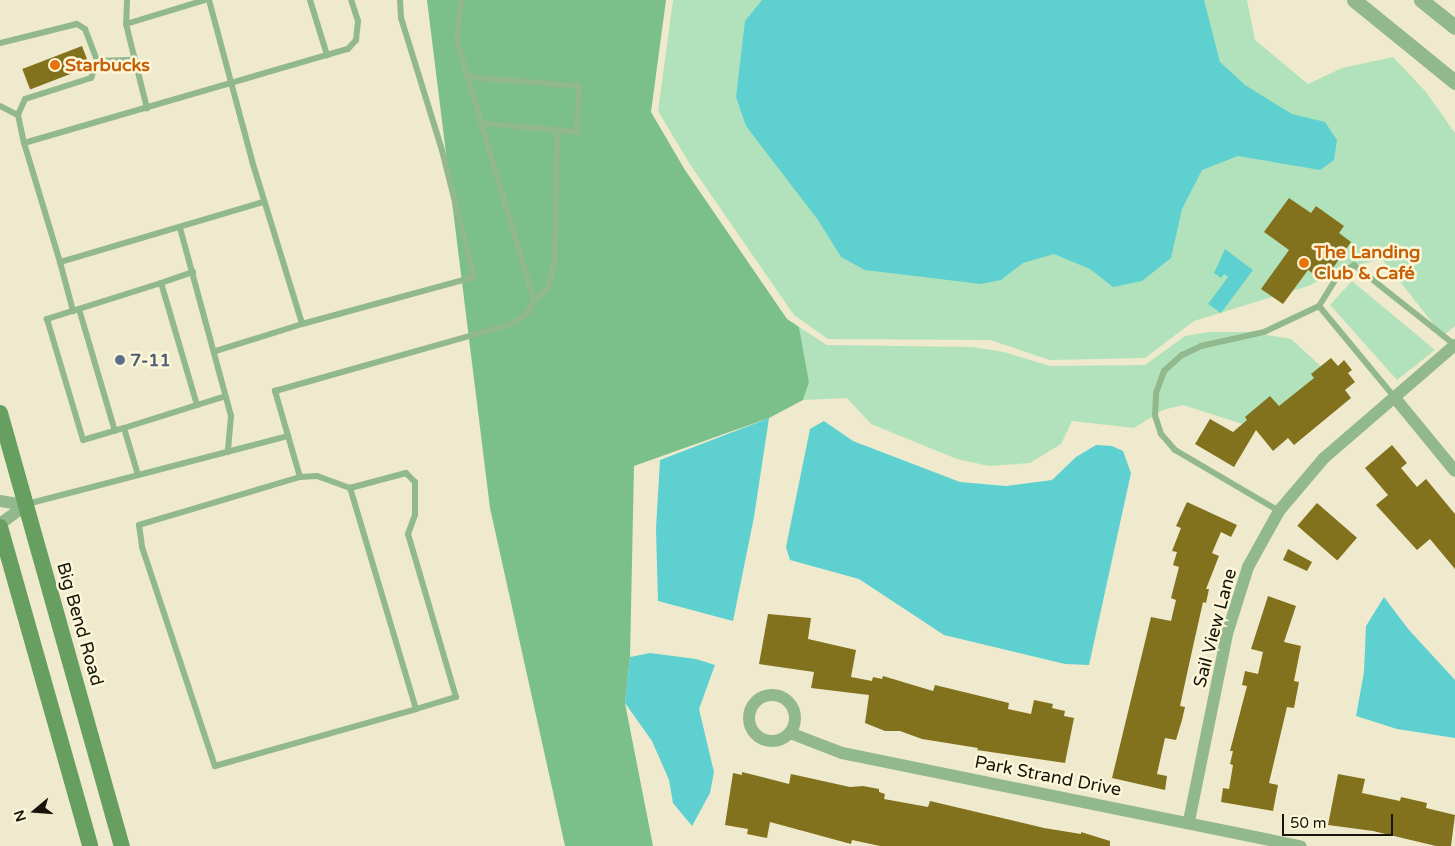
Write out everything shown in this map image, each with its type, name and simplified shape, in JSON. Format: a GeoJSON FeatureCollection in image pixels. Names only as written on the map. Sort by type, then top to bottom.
{"type":"FeatureCollection","features":[{"type":"Feature","properties":{"kind":"main road","name":"Big Bend Road"},"geometry":{"type":"LineString","coordinates":[[0,413],[122,846]]}},
{"type":"Feature","properties":{"kind":"main road"},"geometry":{"type":"LineString","coordinates":[[0,525],[90,846]]}},
{"type":"Feature","properties":{"kind":"street"},"geometry":{"type":"LineString","coordinates":[[1354,0],[1455,82]]}},
{"type":"Feature","properties":{"kind":"street"},"geometry":{"type":"LineString","coordinates":[[1422,0],[1455,27]]}},
{"type":"Feature","properties":{"kind":"street","name":"Sail View Lane"},"geometry":{"type":"LineString","coordinates":[[1188,821],[1227,634],[1248,568],[1279,511],[1324,458],[1396,398],[1455,345]]}},
{"type":"Feature","properties":{"kind":"street"},"geometry":{"type":"LineString","coordinates":[[1396,398],[1455,471]]}},
{"type":"Feature","properties":{"kind":"street"},"geometry":{"type":"LineString","coordinates":[[0,501],[26,504]]}},
{"type":"Feature","properties":{"kind":"street"},"geometry":{"type":"LineString","coordinates":[[0,525],[26,504]]}},
{"type":"Feature","properties":{"kind":"street","name":"Park Strand Drive"},"geometry":{"type":"LineString","coordinates":[[790,733],[842,753],[1188,821],[1301,846]]}},
{"type":"Feature","properties":{"kind":"lane"},"geometry":{"type":"LineString","coordinates":[[127,0],[126,24],[147,108]]}},
{"type":"Feature","properties":{"kind":"lane"},"geometry":{"type":"LineString","coordinates":[[126,24],[205,0]]}},
{"type":"Feature","properties":{"kind":"lane"},"geometry":{"type":"LineString","coordinates":[[209,0],[263,202],[302,324]]}},
{"type":"Feature","properties":{"kind":"lane"},"geometry":{"type":"LineString","coordinates":[[310,0],[327,56]]}},
{"type":"Feature","properties":{"kind":"lane"},"geometry":{"type":"LineString","coordinates":[[24,143],[327,56],[348,48],[356,40],[358,21],[351,0]]}},
{"type":"Feature","properties":{"kind":"lane"},"geometry":{"type":"LineString","coordinates":[[216,351],[302,324],[474,277],[441,147],[401,18],[400,0]]}},
{"type":"Feature","properties":{"kind":"lane"},"geometry":{"type":"LineString","coordinates":[[461,0],[457,41],[534,301]]}},
{"type":"Feature","properties":{"kind":"lane"},"geometry":{"type":"LineString","coordinates":[[0,43],[77,24],[85,29],[97,61],[92,78],[25,99],[18,115],[24,143],[60,262],[92,351],[103,405],[115,431]]}},
{"type":"Feature","properties":{"kind":"lane"},"geometry":{"type":"LineString","coordinates":[[97,61],[134,60]]}},
{"type":"Feature","properties":{"kind":"lane"},"geometry":{"type":"LineString","coordinates":[[469,78],[578,86],[577,132],[482,123]]}},
{"type":"Feature","properties":{"kind":"lane"},"geometry":{"type":"LineString","coordinates":[[0,106],[18,115]]}},
{"type":"Feature","properties":{"kind":"lane"},"geometry":{"type":"LineString","coordinates":[[300,477],[275,391],[512,324],[527,313],[534,301],[548,287],[555,259],[557,131]]}},
{"type":"Feature","properties":{"kind":"lane"},"geometry":{"type":"LineString","coordinates":[[60,262],[263,202]]}},
{"type":"Feature","properties":{"kind":"lane"},"geometry":{"type":"LineString","coordinates":[[180,228],[216,351],[231,416],[228,452]]}},
{"type":"Feature","properties":{"kind":"lane"},"geometry":{"type":"LineString","coordinates":[[1279,511],[1175,450],[1159,428],[1155,414],[1156,393],[1164,371],[1182,355],[1230,338],[1264,332],[1319,306],[1340,273],[1354,265],[1455,345]]}},
{"type":"Feature","properties":{"kind":"lane"},"geometry":{"type":"LineString","coordinates":[[193,272],[47,320],[56,341],[77,412],[83,440],[226,396]]}},
{"type":"Feature","properties":{"kind":"lane"},"geometry":{"type":"LineString","coordinates":[[161,283],[197,405]]}},
{"type":"Feature","properties":{"kind":"lane"},"geometry":{"type":"LineString","coordinates":[[1319,306],[1396,398]]}},
{"type":"Feature","properties":{"kind":"lane"},"geometry":{"type":"LineString","coordinates":[[78,335],[86,333]]}},
{"type":"Feature","properties":{"kind":"lane"},"geometry":{"type":"LineString","coordinates":[[84,354],[92,351]]}},
{"type":"Feature","properties":{"kind":"lane"},"geometry":{"type":"LineString","coordinates":[[89,370],[96,368]]}},
{"type":"Feature","properties":{"kind":"lane"},"geometry":{"type":"LineString","coordinates":[[124,428],[138,475]]}},
{"type":"Feature","properties":{"kind":"lane"},"geometry":{"type":"LineString","coordinates":[[26,504],[288,436]]}},
{"type":"Feature","properties":{"kind":"lane"},"geometry":{"type":"LineString","coordinates":[[406,473],[415,482],[415,515],[408,534],[456,697],[215,766],[142,547],[139,525],[300,477],[317,476],[350,488],[406,473]]}},
{"type":"Feature","properties":{"kind":"lane"},"geometry":{"type":"LineString","coordinates":[[350,488],[416,709]]}},
{"type":"Feature","properties":{"kind":"green space"},"geometry":{"type":"Polygon","coordinates":[[[427,0],[666,0],[651,112],[685,170],[787,319],[799,327],[809,382],[803,400],[769,418],[634,466],[630,657],[625,703],[653,846],[565,846],[490,508],[427,0]]]}},
{"type":"Feature","properties":{"kind":"green space"},"geometry":{"type":"Polygon","coordinates":[[[673,0],[1247,0],[1255,40],[1308,84],[1342,68],[1393,57],[1426,92],[1455,133],[1455,326],[1443,336],[1382,259],[1347,267],[1308,286],[1194,321],[1145,358],[1050,360],[990,340],[828,339],[794,315],[691,166],[658,111],[673,0]]]}},
{"type":"Feature","properties":{"kind":"green space"},"geometry":{"type":"Polygon","coordinates":[[[1352,281],[1435,350],[1397,380],[1330,305],[1352,281]]]}},
{"type":"Feature","properties":{"kind":"green space"},"geometry":{"type":"Polygon","coordinates":[[[799,327],[827,345],[972,347],[1004,352],[1050,366],[1145,365],[1185,336],[1208,332],[1248,332],[1291,339],[1345,388],[1252,427],[1183,405],[1163,410],[1134,428],[1072,421],[1061,444],[1030,463],[989,466],[957,459],[871,424],[847,398],[803,400],[809,382],[799,327]]]}},
{"type":"Feature","properties":{"kind":"water"},"geometry":{"type":"Polygon","coordinates":[[[762,0],[1204,0],[1220,62],[1245,85],[1292,114],[1325,122],[1337,140],[1334,160],[1320,170],[1238,156],[1202,170],[1182,209],[1171,258],[1142,281],[1113,287],[1090,269],[1054,254],[1023,263],[1001,280],[981,284],[865,270],[841,257],[818,220],[746,126],[736,97],[745,21],[762,0]]]}},
{"type":"Feature","properties":{"kind":"water"},"geometry":{"type":"Polygon","coordinates":[[[1225,249],[1253,270],[1221,313],[1208,304],[1228,277],[1224,274],[1221,278],[1214,273],[1225,249]]]}},
{"type":"Feature","properties":{"kind":"water"},"geometry":{"type":"Polygon","coordinates":[[[769,418],[754,517],[733,621],[658,601],[656,529],[660,460],[769,418]]]}},
{"type":"Feature","properties":{"kind":"water"},"geometry":{"type":"Polygon","coordinates":[[[824,421],[853,441],[960,482],[1006,486],[1052,480],[1076,457],[1096,445],[1112,446],[1123,451],[1131,473],[1089,665],[1065,664],[944,635],[859,579],[790,560],[786,547],[810,429],[824,421]]]}},
{"type":"Feature","properties":{"kind":"water"},"geometry":{"type":"Polygon","coordinates":[[[1384,597],[1409,630],[1455,680],[1455,738],[1397,729],[1356,716],[1364,672],[1366,626],[1384,597]]]}},
{"type":"Feature","properties":{"kind":"water"},"geometry":{"type":"Polygon","coordinates":[[[650,653],[696,659],[715,665],[699,709],[714,772],[710,793],[692,826],[673,803],[669,780],[652,741],[625,703],[630,657],[650,653]]]}},
{"type":"Feature","properties":{"kind":"building","name":"Starbucks"},"geometry":{"type":"Polygon","coordinates":[[[82,46],[90,67],[30,89],[22,69],[82,46]]]}},
{"type":"Feature","properties":{"kind":"building"},"geometry":{"type":"Polygon","coordinates":[[[1289,198],[1311,213],[1316,206],[1344,226],[1339,233],[1351,242],[1324,281],[1308,270],[1283,304],[1261,289],[1289,250],[1264,232],[1289,198]]]}},
{"type":"Feature","properties":{"kind":"building"},"geometry":{"type":"Polygon","coordinates":[[[1331,358],[1338,366],[1344,360],[1352,370],[1348,373],[1355,382],[1345,390],[1351,398],[1294,445],[1288,438],[1273,451],[1256,430],[1234,467],[1195,444],[1210,419],[1233,432],[1247,420],[1245,417],[1270,396],[1279,406],[1314,378],[1311,374],[1331,358]]]}},
{"type":"Feature","properties":{"kind":"building"},"geometry":{"type":"Polygon","coordinates":[[[1392,445],[1407,463],[1401,468],[1417,487],[1426,479],[1455,514],[1455,569],[1430,539],[1417,550],[1376,505],[1388,495],[1365,468],[1392,445]]]}},
{"type":"Feature","properties":{"kind":"building"},"geometry":{"type":"Polygon","coordinates":[[[1187,502],[1237,525],[1231,537],[1221,532],[1212,553],[1219,556],[1206,589],[1209,589],[1206,603],[1203,602],[1180,706],[1185,707],[1182,720],[1176,740],[1165,738],[1157,774],[1167,776],[1165,790],[1112,778],[1151,617],[1171,621],[1176,600],[1171,598],[1179,567],[1173,565],[1177,552],[1172,551],[1181,528],[1176,526],[1187,502]]]}},
{"type":"Feature","properties":{"kind":"building"},"geometry":{"type":"Polygon","coordinates":[[[1317,503],[1357,538],[1337,560],[1297,526],[1317,503]]]}},
{"type":"Feature","properties":{"kind":"building"},"geometry":{"type":"Polygon","coordinates":[[[1288,549],[1312,562],[1307,571],[1283,560],[1288,549]]]}},
{"type":"Feature","properties":{"kind":"building"},"geometry":{"type":"Polygon","coordinates":[[[1268,596],[1296,606],[1284,642],[1301,646],[1294,681],[1299,682],[1294,708],[1287,707],[1269,783],[1278,785],[1273,811],[1221,802],[1223,788],[1229,789],[1233,765],[1230,764],[1233,751],[1230,751],[1247,686],[1242,685],[1245,671],[1258,674],[1263,652],[1251,649],[1268,596]]]}},
{"type":"Feature","properties":{"kind":"building"},"geometry":{"type":"Polygon","coordinates":[[[768,614],[811,618],[808,639],[856,650],[851,677],[872,681],[873,677],[882,679],[883,676],[933,691],[935,685],[1009,703],[1008,709],[1031,714],[1034,700],[1053,704],[1052,708],[1065,711],[1064,716],[1074,718],[1065,763],[977,750],[978,748],[922,739],[900,731],[885,731],[865,723],[869,695],[811,688],[814,672],[759,664],[768,614]]]}},
{"type":"Feature","properties":{"kind":"building"},"geometry":{"type":"Polygon","coordinates":[[[742,772],[789,784],[791,774],[850,787],[863,786],[879,789],[879,792],[885,794],[884,799],[928,807],[930,801],[1044,828],[1081,834],[1081,832],[1110,841],[1110,846],[880,846],[852,840],[851,844],[770,822],[767,838],[747,834],[748,829],[725,825],[733,773],[742,775],[742,772]]]}},
{"type":"Feature","properties":{"kind":"building"},"geometry":{"type":"Polygon","coordinates":[[[1338,774],[1365,779],[1362,793],[1400,801],[1401,797],[1427,803],[1426,808],[1455,815],[1451,846],[1436,846],[1373,831],[1328,825],[1338,774]]]}},
{"type":"Feature","properties":{"kind":"place","name":"Starbucks"},"geometry":{"type":"Point","coordinates":[55,65]}},
{"type":"Feature","properties":{"kind":"place","name":"The Landing Club & Café"},"geometry":{"type":"Point","coordinates":[1304,263]}},
{"type":"Feature","properties":{"kind":"place","name":"7-11"},"geometry":{"type":"Point","coordinates":[120,360]}}]}
